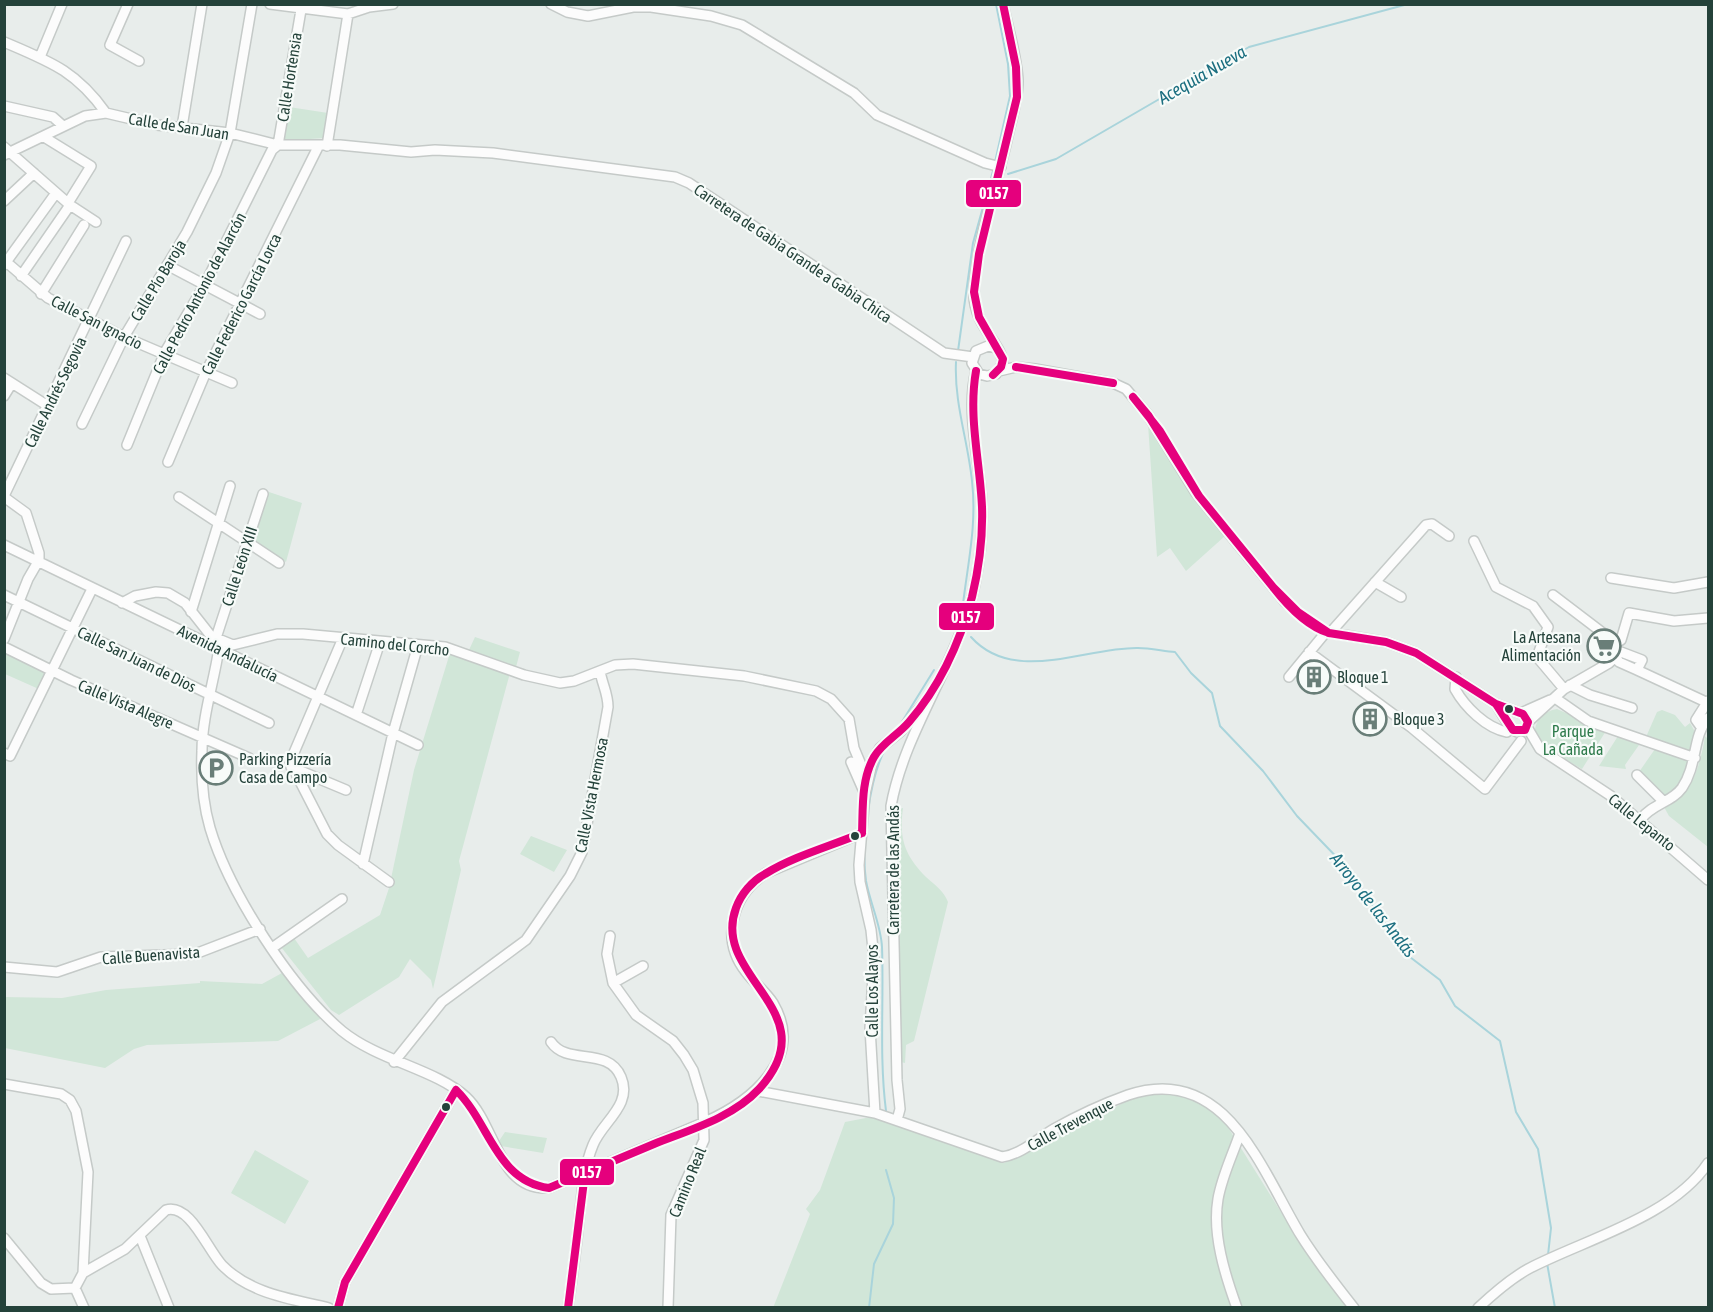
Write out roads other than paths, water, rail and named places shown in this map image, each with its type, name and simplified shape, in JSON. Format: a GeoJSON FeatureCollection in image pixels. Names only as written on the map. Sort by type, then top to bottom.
{"type":"FeatureCollection","features":[{"type":"Feature","properties":{"kind":"street"},"geometry":{"type":"LineString","coordinates":[[40,57],[62,4]]}},
{"type":"Feature","properties":{"kind":"street"},"geometry":{"type":"LineString","coordinates":[[128,4],[110,45],[139,61]]}},
{"type":"Feature","properties":{"kind":"street"},"geometry":{"type":"LineString","coordinates":[[182,127],[202,4]]}},
{"type":"Feature","properties":{"kind":"street","name":"Calle Pío Baroja"},"geometry":{"type":"LineString","coordinates":[[82,424],[124,337],[167,265],[216,173],[230,133],[252,4]]}},
{"type":"Feature","properties":{"kind":"street"},"geometry":{"type":"LineString","coordinates":[[270,4],[301,10],[348,14],[393,4]]}},
{"type":"Feature","properties":{"kind":"street"},"geometry":{"type":"LineString","coordinates":[[551,4],[567,12],[588,16],[633,7],[670,8],[742,25],[854,93],[877,115],[985,164],[1001,167]]}},
{"type":"Feature","properties":{"kind":"street"},"geometry":{"type":"LineString","coordinates":[[1003,4],[1018,82],[1001,167],[979,254],[974,292],[976,311],[986,333],[1003,359],[1016,367]]}},
{"type":"Feature","properties":{"kind":"street","name":"Calle Hortensia"},"geometry":{"type":"LineString","coordinates":[[278,145],[301,10]]}},
{"type":"Feature","properties":{"kind":"street","name":"Calle Federico García Lorca"},"geometry":{"type":"LineString","coordinates":[[168,462],[207,372],[322,147],[348,14]]}},
{"type":"Feature","properties":{"kind":"street"},"geometry":{"type":"LineString","coordinates":[[4,42],[65,69],[95,98],[106,113]]}},
{"type":"Feature","properties":{"kind":"street"},"geometry":{"type":"LineString","coordinates":[[4,106],[53,117],[62,125]]}},
{"type":"Feature","properties":{"kind":"street","name":"Calle de San Juan"},"geometry":{"type":"LineString","coordinates":[[6,151],[44,137],[62,125],[85,116],[106,113],[157,125],[230,133],[278,145],[356,146]]}},
{"type":"Feature","properties":{"kind":"street"},"geometry":{"type":"LineString","coordinates":[[21,276],[69,204],[91,165],[44,137]]}},
{"type":"Feature","properties":{"kind":"street","name":"Calle Pedro Antonio de Alarcón"},"geometry":{"type":"LineString","coordinates":[[127,445],[164,355],[205,284],[272,150],[278,145]]}},
{"type":"Feature","properties":{"kind":"street","name":"Carretera de Gabia Grande a Gabia Chica"},"geometry":{"type":"LineString","coordinates":[[356,146],[411,152],[435,150],[493,153],[675,177],[689,183],[944,352],[973,357]]}},
{"type":"Feature","properties":{"kind":"street"},"geometry":{"type":"LineString","coordinates":[[6,151],[69,204],[96,222]]}},
{"type":"Feature","properties":{"kind":"street"},"geometry":{"type":"LineString","coordinates":[[4,201],[34,173]]}},
{"type":"Feature","properties":{"kind":"street"},"geometry":{"type":"LineString","coordinates":[[5,262],[56,193]]}},
{"type":"Feature","properties":{"kind":"street"},"geometry":{"type":"LineString","coordinates":[[41,294],[84,225]]}},
{"type":"Feature","properties":{"kind":"street","name":"Calle Andrés Segovia"},"geometry":{"type":"LineString","coordinates":[[4,496],[126,241]]}},
{"type":"Feature","properties":{"kind":"street","name":"Calle San Ignacio"},"geometry":{"type":"LineString","coordinates":[[5,262],[41,294],[124,337],[232,383]]}},
{"type":"Feature","properties":{"kind":"street"},"geometry":{"type":"LineString","coordinates":[[167,265],[260,314]]}},
{"type":"Feature","properties":{"kind":"street"},"geometry":{"type":"LineString","coordinates":[[986,333],[973,357],[976,371],[987,376]]}},
{"type":"Feature","properties":{"kind":"street"},"geometry":{"type":"LineString","coordinates":[[979,348],[988,346],[996,348]]}},
{"type":"Feature","properties":{"kind":"street"},"geometry":{"type":"LineString","coordinates":[[999,371],[1003,359]]}},
{"type":"Feature","properties":{"kind":"street"},"geometry":{"type":"LineString","coordinates":[[975,390],[987,376],[1016,367]]}},
{"type":"Feature","properties":{"kind":"street","name":"Calle Lepanto"},"geometry":{"type":"LineString","coordinates":[[1016,367],[1113,382],[1131,394],[1148,415],[1208,508],[1300,616],[1328,632],[1404,648],[1456,677],[1496,704],[1519,713],[1528,724],[1540,749],[1641,819],[1708,880]]}},
{"type":"Feature","properties":{"kind":"street","name":"Carretera de las Andás"},"geometry":{"type":"LineString","coordinates":[[897,1120],[900,1109],[897,1080],[891,813],[899,774],[922,720],[930,694],[963,626],[981,545],[982,508],[973,400],[976,371]]}},
{"type":"Feature","properties":{"kind":"street"},"geometry":{"type":"LineString","coordinates":[[4,396],[8,380],[48,406]]}},
{"type":"Feature","properties":{"kind":"street"},"geometry":{"type":"LineString","coordinates":[[191,612],[230,486]]}},
{"type":"Feature","properties":{"kind":"street","name":"Calle León XIII"},"geometry":{"type":"LineString","coordinates":[[216,638],[263,494]]}},
{"type":"Feature","properties":{"kind":"street"},"geometry":{"type":"LineString","coordinates":[[4,496],[26,513],[39,553],[39,560],[4,639]]}},
{"type":"Feature","properties":{"kind":"street"},"geometry":{"type":"LineString","coordinates":[[179,497],[279,563]]}},
{"type":"Feature","properties":{"kind":"street"},"geometry":{"type":"LineString","coordinates":[[1289,677],[1309,652],[1426,525],[1432,524],[1449,536]]}},
{"type":"Feature","properties":{"kind":"street"},"geometry":{"type":"LineString","coordinates":[[1474,541],[1496,587],[1533,606],[1548,627],[1537,657],[1567,687],[1632,708]]}},
{"type":"Feature","properties":{"kind":"street","name":"Avenida Andalucía"},"geometry":{"type":"LineString","coordinates":[[4,545],[418,745]]}},
{"type":"Feature","properties":{"kind":"street"},"geometry":{"type":"LineString","coordinates":[[1611,578],[1666,588],[1708,582]]}},
{"type":"Feature","properties":{"kind":"street"},"geometry":{"type":"LineString","coordinates":[[1375,582],[1401,597]]}},
{"type":"Feature","properties":{"kind":"street"},"geometry":{"type":"LineString","coordinates":[[4,753],[10,756],[92,589]]}},
{"type":"Feature","properties":{"kind":"street"},"geometry":{"type":"LineString","coordinates":[[122,603],[135,596],[156,592],[168,593],[180,599],[202,628],[216,638]]}},
{"type":"Feature","properties":{"kind":"street","name":"Calle San Juan de Dios"},"geometry":{"type":"LineString","coordinates":[[4,595],[269,723]]}},
{"type":"Feature","properties":{"kind":"street"},"geometry":{"type":"LineString","coordinates":[[1553,595],[1616,654],[1637,670],[1707,701],[1696,720],[1701,727]]}},
{"type":"Feature","properties":{"kind":"street"},"geometry":{"type":"LineString","coordinates":[[1456,677],[1455,689],[1472,710],[1500,730],[1523,731],[1567,687],[1616,654],[1629,613],[1674,621],[1708,618]]}},
{"type":"Feature","properties":{"kind":"street","name":"Camino del Corcho"},"geometry":{"type":"LineString","coordinates":[[216,638],[240,645],[277,634],[445,647],[540,680],[560,682],[574,681],[615,664],[633,664],[744,676],[816,691],[831,699],[849,719],[854,759],[865,794]]}},
{"type":"Feature","properties":{"kind":"street"},"geometry":{"type":"LineString","coordinates":[[343,638],[290,762],[327,834],[338,845],[389,882]]}},
{"type":"Feature","properties":{"kind":"street"},"geometry":{"type":"LineString","coordinates":[[356,715],[380,642]]}},
{"type":"Feature","properties":{"kind":"street"},"geometry":{"type":"LineString","coordinates":[[363,864],[393,733],[417,645]]}},
{"type":"Feature","properties":{"kind":"street","name":"Calle Vista Alegre"},"geometry":{"type":"LineString","coordinates":[[4,646],[249,758]]}},
{"type":"Feature","properties":{"kind":"street"},"geometry":{"type":"LineString","coordinates":[[219,648],[203,737],[203,782],[210,827],[231,881],[272,948],[309,995],[341,1030],[369,1050],[456,1090],[472,1104],[482,1118],[510,1170],[527,1185],[549,1188],[725,1113],[758,1091],[778,1058],[781,1030],[773,1005],[746,972],[732,944],[733,917],[738,903],[754,881],[766,873],[862,833]]}},
{"type":"Feature","properties":{"kind":"street"},"geometry":{"type":"LineString","coordinates":[[1309,652],[1412,728],[1485,789],[1521,741]]}},
{"type":"Feature","properties":{"kind":"street","name":"Calle Vista Hermosa"},"geometry":{"type":"LineString","coordinates":[[394,1062],[442,1002],[526,940],[582,852],[608,707],[608,694],[600,671]]}},
{"type":"Feature","properties":{"kind":"street","name":"Camino del Corcho"},"geometry":{"type":"LineString","coordinates":[[903,731],[930,694]]}},
{"type":"Feature","properties":{"kind":"street"},"geometry":{"type":"LineString","coordinates":[[1511,729],[1510,718],[1554,699]]}},
{"type":"Feature","properties":{"kind":"street"},"geometry":{"type":"LineString","coordinates":[[1554,699],[1588,721],[1695,758]]}},
{"type":"Feature","properties":{"kind":"street","name":"Calle Lepanto"},"geometry":{"type":"LineString","coordinates":[[1496,704],[1521,741],[1539,754],[1572,771]]}},
{"type":"Feature","properties":{"kind":"street"},"geometry":{"type":"LineString","coordinates":[[1641,819],[1663,801],[1675,796],[1681,789],[1695,758],[1701,727],[1708,718]]}},
{"type":"Feature","properties":{"kind":"street","name":"Camino del Corcho"},"geometry":{"type":"LineString","coordinates":[[862,833],[867,772],[873,759],[886,741],[922,720]]}},
{"type":"Feature","properties":{"kind":"street"},"geometry":{"type":"LineString","coordinates":[[903,731],[915,737]]}},
{"type":"Feature","properties":{"kind":"street"},"geometry":{"type":"LineString","coordinates":[[854,759],[873,759]]}},
{"type":"Feature","properties":{"kind":"street","name":"Camino del Corcho"},"geometry":{"type":"LineString","coordinates":[[854,759],[867,772]]}},
{"type":"Feature","properties":{"kind":"street"},"geometry":{"type":"LineString","coordinates":[[291,767],[346,790]]}},
{"type":"Feature","properties":{"kind":"street"},"geometry":{"type":"LineString","coordinates":[[1637,774],[1663,801]]}},
{"type":"Feature","properties":{"kind":"street","name":"Calle Los Alayos"},"geometry":{"type":"LineString","coordinates":[[862,833],[860,882],[871,930],[874,959],[870,1028],[874,1113]]}},
{"type":"Feature","properties":{"kind":"street"},"geometry":{"type":"LineString","coordinates":[[272,948],[342,898]]}},
{"type":"Feature","properties":{"kind":"street","name":"Calle Buenavista"},"geometry":{"type":"LineString","coordinates":[[4,967],[57,972],[101,957],[195,954],[260,929]]}},
{"type":"Feature","properties":{"kind":"street","name":"Camino Real"},"geometry":{"type":"LineString","coordinates":[[610,936],[607,954],[613,983],[631,1010],[673,1041],[684,1055],[699,1084],[705,1122],[704,1140],[697,1160],[671,1215],[668,1308]]}},
{"type":"Feature","properties":{"kind":"street"},"geometry":{"type":"LineString","coordinates":[[613,983],[643,966]]}},
{"type":"Feature","properties":{"kind":"street"},"geometry":{"type":"LineString","coordinates":[[551,1042],[555,1048],[567,1054],[606,1061],[621,1077],[623,1099],[595,1139],[585,1173],[568,1308]]}},
{"type":"Feature","properties":{"kind":"street"},"geometry":{"type":"LineString","coordinates":[[4,1084],[61,1094],[70,1100],[76,1111],[88,1172],[83,1273],[75,1288]]}},
{"type":"Feature","properties":{"kind":"street","name":"Calle Trevenque"},"geometry":{"type":"LineString","coordinates":[[758,1091],[874,1113],[1002,1157],[1016,1153],[1083,1114],[1127,1095],[1145,1090],[1172,1089],[1201,1098],[1226,1115],[1240,1133],[1308,1247],[1354,1308]]}},
{"type":"Feature","properties":{"kind":"street"},"geometry":{"type":"LineString","coordinates":[[338,1308],[345,1282],[456,1090]]}},
{"type":"Feature","properties":{"kind":"street"},"geometry":{"type":"LineString","coordinates":[[1237,1308],[1222,1251],[1217,1209],[1220,1189],[1240,1133]]}},
{"type":"Feature","properties":{"kind":"street"},"geometry":{"type":"LineString","coordinates":[[1478,1308],[1515,1277],[1662,1204],[1688,1186],[1708,1163]]}},
{"type":"Feature","properties":{"kind":"street"},"geometry":{"type":"LineString","coordinates":[[83,1273],[109,1260],[140,1236],[166,1210],[174,1208],[182,1210],[208,1248],[233,1275],[287,1303],[329,1308]]}},
{"type":"Feature","properties":{"kind":"street"},"geometry":{"type":"LineString","coordinates":[[140,1236],[169,1308]]}},
{"type":"Feature","properties":{"kind":"street"},"geometry":{"type":"LineString","coordinates":[[4,1238],[41,1283],[51,1289],[75,1288]]}},
{"type":"Feature","properties":{"kind":"street"},"geometry":{"type":"LineString","coordinates":[[75,1288],[84,1308]]}},
{"type":"Feature","properties":{"kind":"waterway","name":"Arroyo de las Andás"},"geometry":{"type":"LineString","coordinates":[[995,162],[1010,96],[1008,64],[996,4]]}},
{"type":"Feature","properties":{"kind":"waterway","name":"Acequia Nueva"},"geometry":{"type":"LineString","coordinates":[[1008,174],[1056,159],[1249,47],[1408,4]]}},
{"type":"Feature","properties":{"kind":"waterway","name":"Arroyo de las Andás"},"geometry":{"type":"LineString","coordinates":[[958,351],[973,243],[993,171]]}},
{"type":"Feature","properties":{"kind":"waterway","name":"Arroyo de las Andás"},"geometry":{"type":"LineString","coordinates":[[956,362],[957,392],[973,497],[971,543],[963,604]]}},
{"type":"Feature","properties":{"kind":"waterway","name":"Arroyo de las Andás"},"geometry":{"type":"LineString","coordinates":[[971,637],[988,651],[1008,659],[1029,661],[1051,660],[1117,649],[1143,648],[1175,652],[1191,673],[1212,693],[1220,726],[1263,771],[1297,816],[1348,869],[1406,954],[1440,980],[1455,1006],[1500,1041],[1516,1112],[1538,1149],[1551,1228],[1548,1255]]}},
{"type":"Feature","properties":{"kind":"waterway"},"geometry":{"type":"LineString","coordinates":[[900,725],[934,670]]}},
{"type":"Feature","properties":{"kind":"waterway"},"geometry":{"type":"LineString","coordinates":[[886,748],[880,760],[871,794],[866,832],[865,867],[866,881],[880,930],[882,947],[882,1049],[886,1111]]}},
{"type":"Feature","properties":{"kind":"waterway"},"geometry":{"type":"LineString","coordinates":[[869,1308],[874,1264],[893,1224],[894,1198],[886,1170]]}},
{"type":"Feature","properties":{"kind":"waterway","name":"Arroyo de las Andás"},"geometry":{"type":"LineString","coordinates":[[1547,1263],[1555,1308]]}},
{"type":"Feature","properties":{"kind":"place","name":"La Artesana Alimentación"},"geometry":{"type":"Point","coordinates":[1604,646]}},
{"type":"Feature","properties":{"kind":"place","name":"Bloque 1"},"geometry":{"type":"Point","coordinates":[1314,677]}},
{"type":"Feature","properties":{"kind":"place","name":"Bloque 3"},"geometry":{"type":"Point","coordinates":[1370,719]}},
{"type":"Feature","properties":{"kind":"place","name":"Parking Pizzería Casa de Campo"},"geometry":{"type":"Point","coordinates":[216,768]}},
{"type":"Feature","properties":{"kind":"park label","name":"Parque La Cañada"},"geometry":{"type":"Point","coordinates":[1573,740]}}]}
